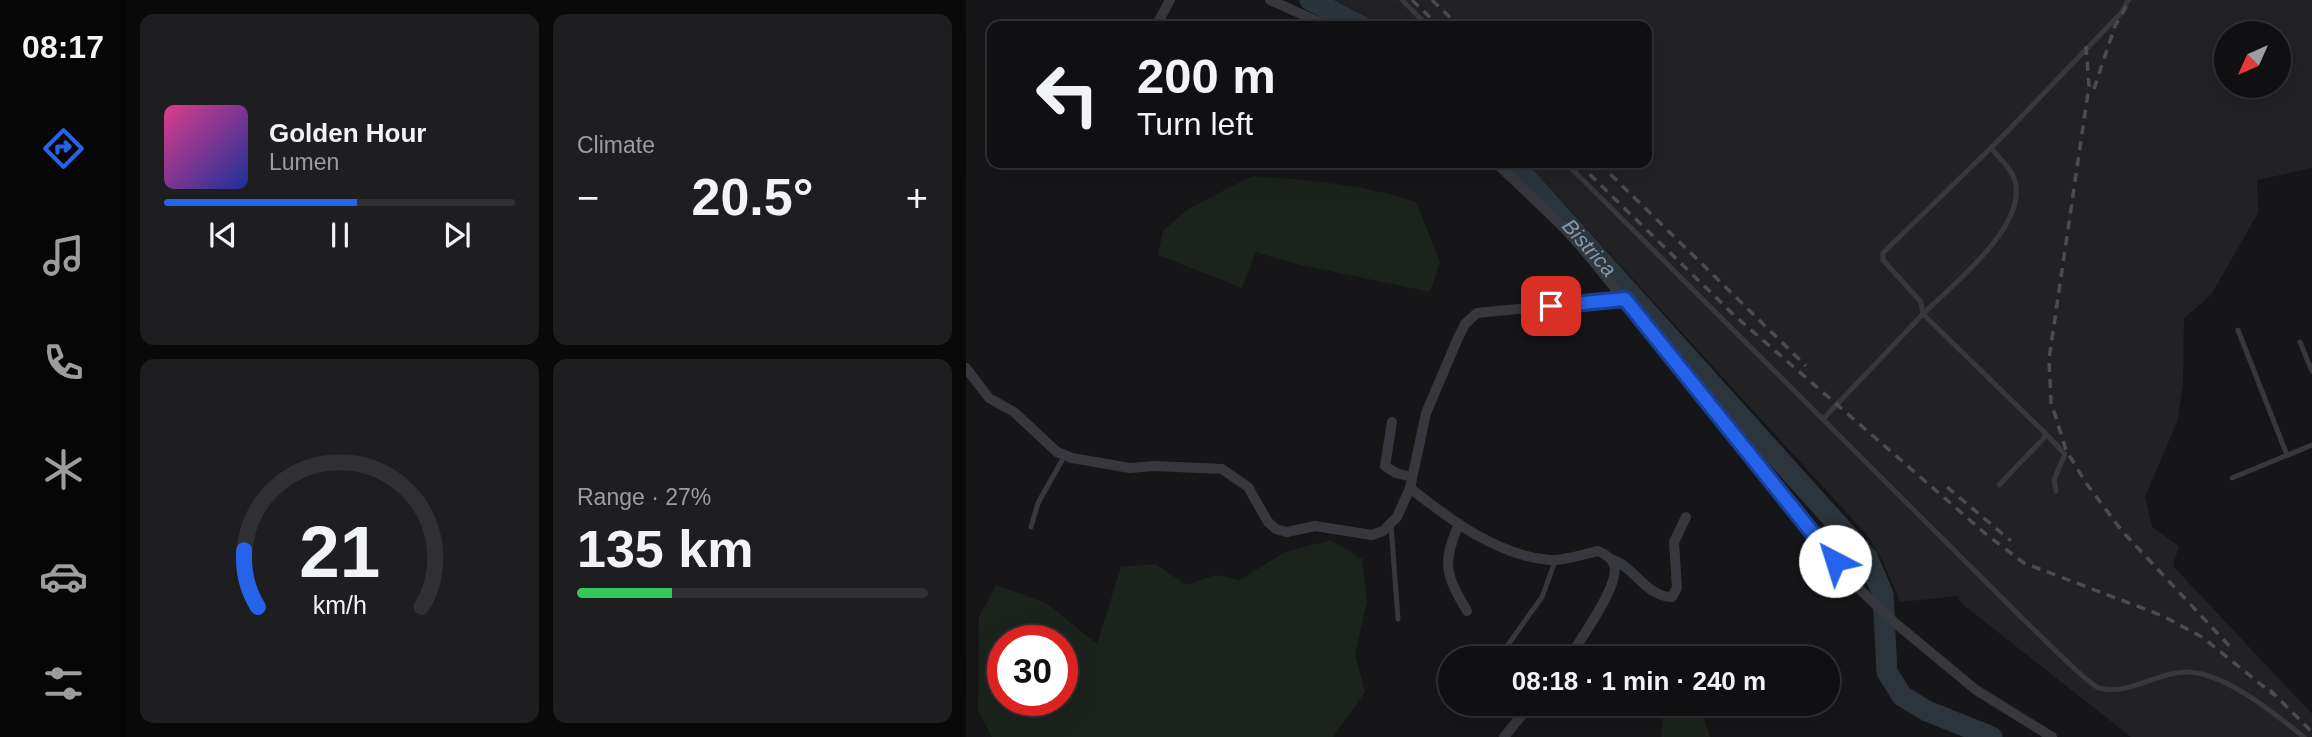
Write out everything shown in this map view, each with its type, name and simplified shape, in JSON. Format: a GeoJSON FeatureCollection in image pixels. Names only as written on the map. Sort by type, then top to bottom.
{"type":"FeatureCollection","features":[{"type":"Feature","properties":{"kind":"street"},"geometry":{"type":"LineString","coordinates":[[1160,21],[1170,0]]}},
{"type":"Feature","properties":{"kind":"street"},"geometry":{"type":"LineString","coordinates":[[1270,0],[1317,21]]}},
{"type":"Feature","properties":{"kind":"street"},"geometry":{"type":"LineString","coordinates":[[1501,168],[1572,234],[1799,518],[1872,601],[1976,690],[2052,737]]}},
{"type":"Feature","properties":{"kind":"street"},"geometry":{"type":"LineString","coordinates":[[966,368],[989,398],[1014,412],[1045,442],[1065,455],[1130,468],[1154,466],[1222,469],[1248,487],[1268,522],[1287,532],[1315,526],[1372,535],[1391,525],[1411,482],[1426,413],[1458,338],[1470,319],[1477,313],[1625,299]]}},
{"type":"Feature","properties":{"kind":"street"},"geometry":{"type":"LineString","coordinates":[[1392,422],[1385,466],[1411,482],[1460,524],[1509,550],[1556,559],[1598,551],[1619,562],[1655,593],[1672,597],[1677,588],[1674,542],[1686,517]]}},
{"type":"Feature","properties":{"kind":"street"},"geometry":{"type":"LineString","coordinates":[[1460,524],[1447,551],[1447,569],[1467,611]]}},
{"type":"Feature","properties":{"kind":"street"},"geometry":{"type":"LineString","coordinates":[[1576,646],[1612,586],[1615,572],[1611,559]]}},
{"type":"Feature","properties":{"kind":"street"},"geometry":{"type":"LineString","coordinates":[[1504,737],[1521,716]]}},
{"type":"Feature","properties":{"kind":"lane"},"geometry":{"type":"LineString","coordinates":[[1402,0],[1424,21]]}},
{"type":"Feature","properties":{"kind":"lane"},"geometry":{"type":"LineString","coordinates":[[2056,491],[2054,480],[2066,454],[1923,314],[1921,302],[1883,260],[1883,253],[1991,148],[2122,12],[2128,0]]}},
{"type":"Feature","properties":{"kind":"lane"},"geometry":{"type":"LineString","coordinates":[[1823,419],[2003,232],[2015,209],[2013,176],[1991,148]]}},
{"type":"Feature","properties":{"kind":"lane"},"geometry":{"type":"LineString","coordinates":[[1571,168],[2097,688],[2118,689],[2188,671],[2221,681],[2270,711],[2304,737]]}},
{"type":"Feature","properties":{"kind":"lane"},"geometry":{"type":"LineString","coordinates":[[2238,330],[2287,455]]}},
{"type":"Feature","properties":{"kind":"lane"},"geometry":{"type":"LineString","coordinates":[[2300,342],[2312,371]]}},
{"type":"Feature","properties":{"kind":"lane"},"geometry":{"type":"LineString","coordinates":[[1999,485],[2044,438],[2045,433]]}},
{"type":"Feature","properties":{"kind":"lane"},"geometry":{"type":"LineString","coordinates":[[2232,478],[2312,445]]}},
{"type":"Feature","properties":{"kind":"lane"},"geometry":{"type":"LineString","coordinates":[[1031,527],[1038,503],[1065,455]]}},
{"type":"Feature","properties":{"kind":"lane"},"geometry":{"type":"LineString","coordinates":[[1391,525],[1398,619]]}},
{"type":"Feature","properties":{"kind":"lane"},"geometry":{"type":"LineString","coordinates":[[1507,646],[1542,597],[1556,559]]}},
{"type":"Feature","properties":{"kind":"shaded area"},"geometry":{"type":"Polygon","coordinates":[[[1321,0],[2312,0],[2312,168],[2257,180],[2258,213],[2211,295],[2184,318],[2183,384],[2177,422],[2145,497],[2152,527],[2179,546],[2173,566],[2312,714],[2312,737],[2131,737],[1961,603],[1958,596],[1900,602],[1883,562],[1866,534],[1532,168],[1652,168],[1652,21],[1364,21],[1321,0]]]}},
{"type":"Feature","properties":{"kind":"shaded area"},"geometry":{"type":"Polygon","coordinates":[[[1252,176],[1355,187],[1416,202],[1440,262],[1430,292],[1292,263],[1256,252],[1242,288],[1158,255],[1163,231],[1188,209],[1252,176]]]}},
{"type":"Feature","properties":{"kind":"shaded area"},"geometry":{"type":"Polygon","coordinates":[[[1331,540],[1362,559],[1367,602],[1355,654],[1365,692],[1333,737],[992,737],[978,711],[979,617],[996,585],[1046,603],[1073,625],[987,625],[987,716],[1078,716],[1078,629],[1097,644],[1121,567],[1156,564],[1186,585],[1216,575],[1240,580],[1285,552],[1331,540]]]}},
{"type":"Feature","properties":{"kind":"shaded area"},"geometry":{"type":"Polygon","coordinates":[[[1663,716],[1703,716],[1710,737],[1661,737],[1663,716]]]}},
{"type":"Feature","properties":{"kind":"waterway","name":"Bistrica"},"geometry":{"type":"LineString","coordinates":[[1310,0],[1351,21]]}},
{"type":"Feature","properties":{"kind":"waterway","name":"Bistrica"},"geometry":{"type":"LineString","coordinates":[[1517,168],[1867,557],[1883,594],[1887,672],[1902,696],[1927,711],[1992,737]]}},
{"type":"Feature","properties":{"kind":"railway"},"geometry":{"type":"LineString","coordinates":[[1412,0],[1434,21]]}},
{"type":"Feature","properties":{"kind":"railway"},"geometry":{"type":"LineString","coordinates":[[1432,0],[1454,21]]}},
{"type":"Feature","properties":{"kind":"railway"},"geometry":{"type":"LineString","coordinates":[[2094,89],[2115,26],[2130,0]]}},
{"type":"Feature","properties":{"kind":"railway"},"geometry":{"type":"LineString","coordinates":[[2086,46],[2089,86],[2049,359],[2051,402],[2066,450],[2086,483],[2122,531],[2234,651]]}},
{"type":"Feature","properties":{"kind":"railway"},"geometry":{"type":"LineString","coordinates":[[1583,168],[1734,315],[1987,535],[2024,563],[2163,616],[2202,637],[2274,695]]}},
{"type":"Feature","properties":{"kind":"railway"},"geometry":{"type":"LineString","coordinates":[[1604,168],[1806,366]]}},
{"type":"Feature","properties":{"kind":"railway"},"geometry":{"type":"LineString","coordinates":[[1947,487],[2011,541]]}},
{"type":"Feature","properties":{"kind":"railway"},"geometry":{"type":"LineString","coordinates":[[2270,690],[2312,732]]}},
{"type":"Feature","properties":{"kind":"route"},"geometry":{"type":"LineString","coordinates":[[1551,306],[1625,299],[1835,561]]}}]}
